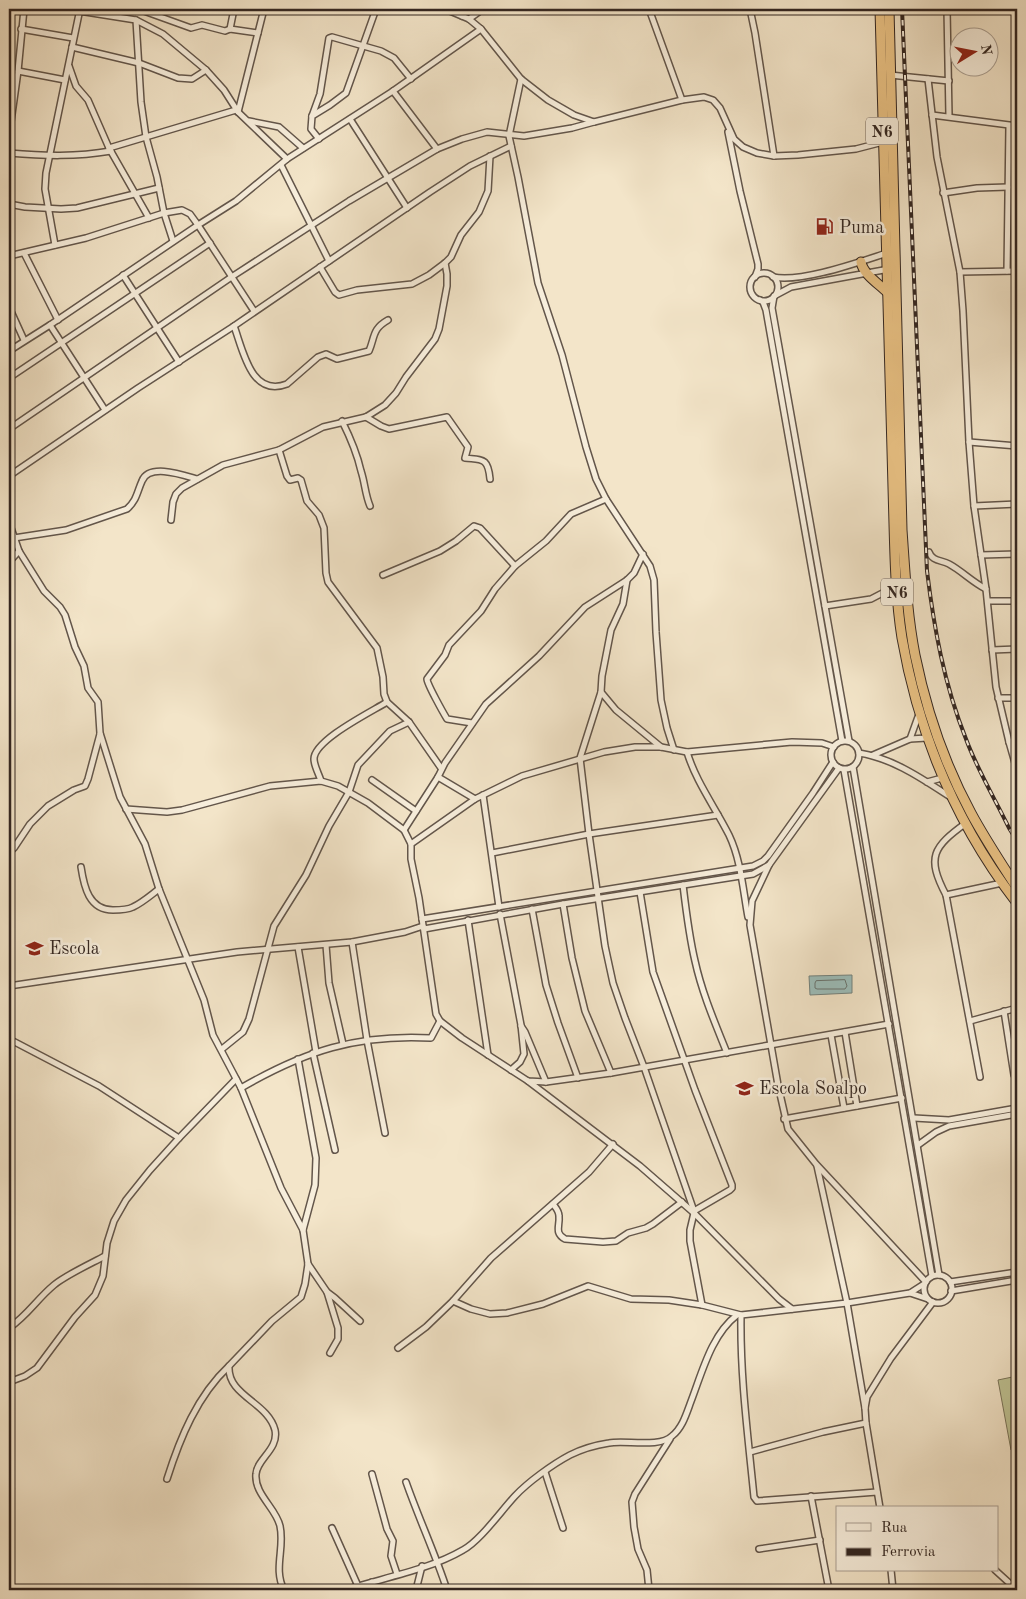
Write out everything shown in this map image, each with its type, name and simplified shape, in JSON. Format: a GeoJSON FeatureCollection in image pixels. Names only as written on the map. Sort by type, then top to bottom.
{"type":"FeatureCollection","features":[{"type":"Feature","properties":{"kind":"highway","name":"N6"},"geometry":{"type":"LineString","coordinates":[[880,9],[882,142],[891,253]]}},
{"type":"Feature","properties":{"kind":"highway","name":"N6"},"geometry":{"type":"LineString","coordinates":[[889,9],[891,268],[902,530],[908,612],[915,655],[925,695],[951,770],[974,820],[1017,888]]}},
{"type":"Feature","properties":{"kind":"highway"},"geometry":{"type":"LineString","coordinates":[[861,262],[862,269],[888,293]]}},
{"type":"Feature","properties":{"kind":"highway","name":"N6"},"geometry":{"type":"LineString","coordinates":[[891,268],[888,293],[896,586],[902,636],[920,714],[942,778],[966,823],[1002,883],[1017,904]]}},
{"type":"Feature","properties":{"kind":"street"},"geometry":{"type":"LineString","coordinates":[[9,136],[24,9]]}},
{"type":"Feature","properties":{"kind":"street"},"geometry":{"type":"LineString","coordinates":[[230,29],[234,9]]}},
{"type":"Feature","properties":{"kind":"street"},"geometry":{"type":"LineString","coordinates":[[237,111],[264,9]]}},
{"type":"Feature","properties":{"kind":"street"},"geometry":{"type":"LineString","coordinates":[[312,116],[346,93],[376,9]]}},
{"type":"Feature","properties":{"kind":"street"},"geometry":{"type":"LineString","coordinates":[[445,9],[469,19],[480,29],[521,79],[548,100],[574,116],[594,122]]}},
{"type":"Feature","properties":{"kind":"street"},"geometry":{"type":"LineString","coordinates":[[459,9],[462,16]]}},
{"type":"Feature","properties":{"kind":"street"},"geometry":{"type":"LineString","coordinates":[[469,19],[483,9]]}},
{"type":"Feature","properties":{"kind":"street"},"geometry":{"type":"LineString","coordinates":[[648,9],[682,100]]}},
{"type":"Feature","properties":{"kind":"street"},"geometry":{"type":"LineString","coordinates":[[750,9],[774,156]]}},
{"type":"Feature","properties":{"kind":"street"},"geometry":{"type":"LineString","coordinates":[[947,9],[949,116]]}},
{"type":"Feature","properties":{"kind":"street"},"geometry":{"type":"LineString","coordinates":[[55,245],[45,189],[46,173],[48,156],[80,10],[136,20],[163,34],[206,70],[224,90],[237,111],[287,159]]}},
{"type":"Feature","properties":{"kind":"street"},"geometry":{"type":"LineString","coordinates":[[141,10],[191,28],[198,28],[202,25],[225,31],[230,29],[258,33]]}},
{"type":"Feature","properties":{"kind":"street"},"geometry":{"type":"LineString","coordinates":[[136,20],[141,102],[146,137],[164,213],[173,241]]}},
{"type":"Feature","properties":{"kind":"street"},"geometry":{"type":"LineString","coordinates":[[21,29],[73,38]]}},
{"type":"Feature","properties":{"kind":"street"},"geometry":{"type":"LineString","coordinates":[[9,351],[58,320],[198,224],[236,201],[281,166],[287,159],[411,79],[480,29]]}},
{"type":"Feature","properties":{"kind":"street"},"geometry":{"type":"LineString","coordinates":[[319,139],[311,129],[312,116],[320,94],[329,38],[334,36],[394,58],[411,79]]}},
{"type":"Feature","properties":{"kind":"street"},"geometry":{"type":"LineString","coordinates":[[72,46],[139,63],[178,78],[192,79],[206,70]]}},
{"type":"Feature","properties":{"kind":"street"},"geometry":{"type":"LineString","coordinates":[[68,63],[76,86],[91,107],[110,150],[149,218]]}},
{"type":"Feature","properties":{"kind":"street"},"geometry":{"type":"LineString","coordinates":[[18,71],[64,80]]}},
{"type":"Feature","properties":{"kind":"street"},"geometry":{"type":"LineString","coordinates":[[890,74],[949,82]]}},
{"type":"Feature","properties":{"kind":"street"},"geometry":{"type":"LineString","coordinates":[[521,79],[508,136],[518,176],[538,283],[562,355],[596,479],[606,499],[650,566],[654,580],[656,641],[661,700],[674,750]]}},
{"type":"Feature","properties":{"kind":"street"},"geometry":{"type":"LineString","coordinates":[[928,79],[943,193],[960,272],[964,311],[968,442],[998,698],[1017,770]]}},
{"type":"Feature","properties":{"kind":"street"},"geometry":{"type":"LineString","coordinates":[[393,91],[437,149]]}},
{"type":"Feature","properties":{"kind":"street"},"geometry":{"type":"LineString","coordinates":[[9,429],[233,276],[310,226],[437,149],[487,132],[508,136],[533,135],[682,100],[704,97],[713,100],[720,108],[734,139],[743,147],[757,153],[774,156],[856,149],[882,142]]}},
{"type":"Feature","properties":{"kind":"street"},"geometry":{"type":"LineString","coordinates":[[9,153],[82,156],[110,150],[146,137],[237,111]]}},
{"type":"Feature","properties":{"kind":"street"},"geometry":{"type":"LineString","coordinates":[[932,114],[1017,126]]}},
{"type":"Feature","properties":{"kind":"street"},"geometry":{"type":"LineString","coordinates":[[350,120],[407,208]]}},
{"type":"Feature","properties":{"kind":"street"},"geometry":{"type":"LineString","coordinates":[[249,121],[279,127],[303,148]]}},
{"type":"Feature","properties":{"kind":"street"},"geometry":{"type":"LineString","coordinates":[[727,124],[740,191],[758,264],[750,287],[752,293],[763,302],[766,310],[842,741]]}},
{"type":"Feature","properties":{"kind":"street"},"geometry":{"type":"LineString","coordinates":[[1007,270],[1009,126]]}},
{"type":"Feature","properties":{"kind":"street"},"geometry":{"type":"LineString","coordinates":[[9,476],[470,166],[511,146]]}},
{"type":"Feature","properties":{"kind":"street"},"geometry":{"type":"LineString","coordinates":[[320,267],[335,292],[339,295],[370,288],[412,284],[429,275],[451,257],[461,235],[479,212],[488,191],[490,156]]}},
{"type":"Feature","properties":{"kind":"street"},"geometry":{"type":"LineString","coordinates":[[281,166],[329,261]]}},
{"type":"Feature","properties":{"kind":"street"},"geometry":{"type":"LineString","coordinates":[[943,193],[977,188],[1008,187]]}},
{"type":"Feature","properties":{"kind":"street"},"geometry":{"type":"LineString","coordinates":[[9,204],[49,208],[77,208],[159,188]]}},
{"type":"Feature","properties":{"kind":"street"},"geometry":{"type":"LineString","coordinates":[[9,256],[101,233],[164,213],[182,210],[190,214],[198,224],[254,311]]}},
{"type":"Feature","properties":{"kind":"street"},"geometry":{"type":"LineString","coordinates":[[9,378],[210,243]]}},
{"type":"Feature","properties":{"kind":"street"},"geometry":{"type":"LineString","coordinates":[[24,253],[58,320]]}},
{"type":"Feature","properties":{"kind":"street"},"geometry":{"type":"LineString","coordinates":[[758,264],[768,274],[783,279],[861,262],[891,253]]}},
{"type":"Feature","properties":{"kind":"street"},"geometry":{"type":"LineString","coordinates":[[171,520],[176,494],[223,464],[279,450],[323,427],[342,421],[366,417],[385,405],[396,393],[435,339],[439,330],[447,286],[445,263]]}},
{"type":"Feature","properties":{"kind":"street"},"geometry":{"type":"LineString","coordinates":[[760,300],[770,300],[791,286],[867,274],[891,268]]}},
{"type":"Feature","properties":{"kind":"street"},"geometry":{"type":"LineString","coordinates":[[960,272],[1017,271]]}},
{"type":"Feature","properties":{"kind":"street"},"geometry":{"type":"LineString","coordinates":[[755,277],[761,274],[768,274]]}},
{"type":"Feature","properties":{"kind":"street"},"geometry":{"type":"LineString","coordinates":[[123,275],[179,362]]}},
{"type":"Feature","properties":{"kind":"street"},"geometry":{"type":"LineString","coordinates":[[774,277],[778,286],[772,308],[849,741]]}},
{"type":"Feature","properties":{"kind":"street"},"geometry":{"type":"LineString","coordinates":[[9,307],[24,340]]}},
{"type":"Feature","properties":{"kind":"street"},"geometry":{"type":"LineString","coordinates":[[234,326],[252,374],[262,384],[281,387],[318,357],[326,354],[337,359],[369,351],[373,335],[380,324],[388,320]]}},
{"type":"Feature","properties":{"kind":"street"},"geometry":{"type":"LineString","coordinates":[[50,325],[60,344],[105,410]]}},
{"type":"Feature","properties":{"kind":"street"},"geometry":{"type":"LineString","coordinates":[[366,417],[389,429],[447,417],[468,447],[465,458],[482,460],[486,465],[490,479]]}},
{"type":"Feature","properties":{"kind":"street"},"geometry":{"type":"LineString","coordinates":[[342,421],[352,441],[362,473],[365,494],[370,506]]}},
{"type":"Feature","properties":{"kind":"street"},"geometry":{"type":"LineString","coordinates":[[968,442],[1017,446]]}},
{"type":"Feature","properties":{"kind":"street"},"geometry":{"type":"LineString","coordinates":[[279,450],[287,476],[290,480],[298,478],[301,480],[307,500],[313,506],[322,522],[328,582],[378,648],[384,694],[387,702],[409,722],[441,768]]}},
{"type":"Feature","properties":{"kind":"street"},"geometry":{"type":"LineString","coordinates":[[14,538],[66,530],[127,509],[134,503],[142,479],[147,473],[152,471],[198,479]]}},
{"type":"Feature","properties":{"kind":"street"},"geometry":{"type":"LineString","coordinates":[[472,723],[447,719],[433,690],[427,684],[427,679],[445,655],[449,645],[482,611],[495,589],[515,566],[546,541],[571,514],[606,499]]}},
{"type":"Feature","properties":{"kind":"street"},"geometry":{"type":"LineString","coordinates":[[974,506],[1017,504]]}},
{"type":"Feature","properties":{"kind":"street"},"geometry":{"type":"LineString","coordinates":[[9,522],[19,551],[44,591],[60,607],[64,615],[74,647],[84,666],[88,688],[98,702],[100,733],[120,797],[144,844],[159,889],[204,1000],[211,1028],[242,1088],[281,1188],[303,1230],[308,1264],[301,1297],[272,1321],[228,1366],[206,1392],[176,1450],[168,1479]]}},
{"type":"Feature","properties":{"kind":"street"},"geometry":{"type":"LineString","coordinates":[[383,575],[440,551],[474,526],[480,528],[515,566]]}},
{"type":"Feature","properties":{"kind":"street"},"geometry":{"type":"LineString","coordinates":[[9,562],[19,551]]}},
{"type":"Feature","properties":{"kind":"street"},"geometry":{"type":"LineString","coordinates":[[929,552],[930,556],[936,560],[950,565],[986,589]]}},
{"type":"Feature","properties":{"kind":"street"},"geometry":{"type":"LineString","coordinates":[[404,830],[438,777],[441,768],[486,704],[539,656],[585,607],[628,580],[634,573],[643,554]]}},
{"type":"Feature","properties":{"kind":"street"},"geometry":{"type":"LineString","coordinates":[[981,555],[1017,554]]}},
{"type":"Feature","properties":{"kind":"street"},"geometry":{"type":"LineString","coordinates":[[628,580],[623,604],[611,630],[602,676],[601,692],[580,758],[598,899],[613,983],[694,1213],[690,1230],[690,1241],[702,1306]]}},
{"type":"Feature","properties":{"kind":"street"},"geometry":{"type":"LineString","coordinates":[[825,606],[872,599],[896,586]]}},
{"type":"Feature","properties":{"kind":"street"},"geometry":{"type":"LineString","coordinates":[[988,601],[1017,601]]}},
{"type":"Feature","properties":{"kind":"street"},"geometry":{"type":"LineString","coordinates":[[992,650],[1017,649]]}},
{"type":"Feature","properties":{"kind":"street"},"geometry":{"type":"LineString","coordinates":[[601,692],[616,710],[661,747]]}},
{"type":"Feature","properties":{"kind":"street"},"geometry":{"type":"LineString","coordinates":[[998,698],[1017,698]]}},
{"type":"Feature","properties":{"kind":"street"},"geometry":{"type":"LineString","coordinates":[[321,781],[314,758],[316,751],[331,736],[387,702]]}},
{"type":"Feature","properties":{"kind":"street"},"geometry":{"type":"LineString","coordinates":[[910,739],[920,714]]}},
{"type":"Feature","properties":{"kind":"street"},"geometry":{"type":"LineString","coordinates":[[222,1049],[243,1032],[249,1019],[274,926],[306,875],[328,826],[349,792],[355,772],[361,761],[390,732],[409,722]]}},
{"type":"Feature","properties":{"kind":"street"},"geometry":{"type":"LineString","coordinates":[[9,853],[30,824],[48,806],[74,790],[85,786],[100,733]]}},
{"type":"Feature","properties":{"kind":"street"},"geometry":{"type":"LineString","coordinates":[[873,755],[910,739],[927,738]]}},
{"type":"Feature","properties":{"kind":"street"},"geometry":{"type":"LineString","coordinates":[[750,925],[752,901],[769,865],[842,769],[853,767],[858,761],[859,753],[856,745],[849,741],[842,741],[834,747],[831,754],[833,762],[842,769],[889,1024],[932,1276]]}},
{"type":"Feature","properties":{"kind":"street"},"geometry":{"type":"LineString","coordinates":[[411,844],[475,799],[522,776],[580,758],[635,747],[661,747],[686,752],[792,742],[822,743],[834,747]]}},
{"type":"Feature","properties":{"kind":"street"},"geometry":{"type":"LineString","coordinates":[[1009,742],[1017,742]]}},
{"type":"Feature","properties":{"kind":"street"},"geometry":{"type":"LineString","coordinates":[[686,752],[695,774],[729,836],[740,869],[784,1119],[788,1129],[816,1164],[925,1283],[925,1295],[931,1301]]}},
{"type":"Feature","properties":{"kind":"street"},"geometry":{"type":"LineString","coordinates":[[859,753],[873,755],[893,764],[927,782],[952,799]]}},
{"type":"Feature","properties":{"kind":"street"},"geometry":{"type":"LineString","coordinates":[[422,919],[753,866],[763,862],[768,856],[833,762]]}},
{"type":"Feature","properties":{"kind":"street"},"geometry":{"type":"LineString","coordinates":[[853,767],[914,1118],[939,1275]]}},
{"type":"Feature","properties":{"kind":"street"},"geometry":{"type":"LineString","coordinates":[[438,777],[475,799]]}},
{"type":"Feature","properties":{"kind":"street"},"geometry":{"type":"LineString","coordinates":[[927,782],[942,778]]}},
{"type":"Feature","properties":{"kind":"street"},"geometry":{"type":"LineString","coordinates":[[372,780],[416,811]]}},
{"type":"Feature","properties":{"kind":"street"},"geometry":{"type":"LineString","coordinates":[[126,809],[166,812],[182,810],[270,786],[321,781],[329,782],[368,803],[404,830],[411,844],[411,860],[424,927],[436,1014],[440,1021],[528,1081],[613,1144],[694,1213],[779,1299],[792,1309]]}},
{"type":"Feature","properties":{"kind":"street"},"geometry":{"type":"LineString","coordinates":[[484,795],[499,907]]}},
{"type":"Feature","properties":{"kind":"street"},"geometry":{"type":"LineString","coordinates":[[492,853],[589,834],[718,814]]}},
{"type":"Feature","properties":{"kind":"street"},"geometry":{"type":"LineString","coordinates":[[966,823],[948,836],[937,849],[935,860],[937,876],[946,895],[980,1078]]}},
{"type":"Feature","properties":{"kind":"street"},"geometry":{"type":"LineString","coordinates":[[9,986],[237,952],[352,942],[424,927],[547,906],[753,874],[769,865]]}},
{"type":"Feature","properties":{"kind":"street"},"geometry":{"type":"LineString","coordinates":[[81,867],[83,883],[89,897],[98,906],[109,910],[133,907],[159,889]]}},
{"type":"Feature","properties":{"kind":"street"},"geometry":{"type":"LineString","coordinates":[[716,872],[717,879]]}},
{"type":"Feature","properties":{"kind":"street"},"geometry":{"type":"LineString","coordinates":[[698,875],[700,882]]}},
{"type":"Feature","properties":{"kind":"street"},"geometry":{"type":"LineString","coordinates":[[670,880],[672,887]]}},
{"type":"Feature","properties":{"kind":"street"},"geometry":{"type":"LineString","coordinates":[[655,882],[657,890]]}},
{"type":"Feature","properties":{"kind":"street"},"geometry":{"type":"LineString","coordinates":[[946,895],[1002,883]]}},
{"type":"Feature","properties":{"kind":"street"},"geometry":{"type":"LineString","coordinates":[[683,885],[695,962],[705,996],[728,1052]]}},
{"type":"Feature","properties":{"kind":"street"},"geometry":{"type":"LineString","coordinates":[[627,887],[628,894]]}},
{"type":"Feature","properties":{"kind":"street"},"geometry":{"type":"LineString","coordinates":[[613,889],[614,896]]}},
{"type":"Feature","properties":{"kind":"street"},"geometry":{"type":"LineString","coordinates":[[640,892],[653,972],[732,1185],[730,1190],[694,1213]]}},
{"type":"Feature","properties":{"kind":"street"},"geometry":{"type":"LineString","coordinates":[[586,893],[587,900]]}},
{"type":"Feature","properties":{"kind":"street"},"geometry":{"type":"LineString","coordinates":[[546,900],[547,906]]}},
{"type":"Feature","properties":{"kind":"street"},"geometry":{"type":"LineString","coordinates":[[516,904],[517,912]]}},
{"type":"Feature","properties":{"kind":"street"},"geometry":{"type":"LineString","coordinates":[[563,904],[572,958],[585,1011],[611,1073]]}},
{"type":"Feature","properties":{"kind":"street"},"geometry":{"type":"LineString","coordinates":[[484,909],[486,917]]}},
{"type":"Feature","properties":{"kind":"street"},"geometry":{"type":"LineString","coordinates":[[532,909],[546,985],[578,1078]]}},
{"type":"Feature","properties":{"kind":"street"},"geometry":{"type":"LineString","coordinates":[[453,914],[454,922]]}},
{"type":"Feature","properties":{"kind":"street"},"geometry":{"type":"LineString","coordinates":[[500,914],[521,1025],[524,1054],[520,1062],[512,1070]]}},
{"type":"Feature","properties":{"kind":"street"},"geometry":{"type":"LineString","coordinates":[[468,920],[488,1055]]}},
{"type":"Feature","properties":{"kind":"street"},"geometry":{"type":"LineString","coordinates":[[352,942],[385,1133]]}},
{"type":"Feature","properties":{"kind":"street"},"geometry":{"type":"LineString","coordinates":[[326,944],[330,983],[343,1044]]}},
{"type":"Feature","properties":{"kind":"street"},"geometry":{"type":"LineString","coordinates":[[298,947],[315,1052],[335,1150]]}},
{"type":"Feature","properties":{"kind":"street"},"geometry":{"type":"LineString","coordinates":[[970,1021],[1017,1008]]}},
{"type":"Feature","properties":{"kind":"street"},"geometry":{"type":"LineString","coordinates":[[1004,1011],[1014,1075]]}},
{"type":"Feature","properties":{"kind":"street"},"geometry":{"type":"LineString","coordinates":[[242,1088],[298,1059],[343,1044],[391,1037],[431,1038],[440,1021]]}},
{"type":"Feature","properties":{"kind":"street"},"geometry":{"type":"LineString","coordinates":[[528,1081],[546,1082],[611,1073],[889,1024]]}},
{"type":"Feature","properties":{"kind":"street"},"geometry":{"type":"LineString","coordinates":[[521,1025],[546,1082]]}},
{"type":"Feature","properties":{"kind":"street"},"geometry":{"type":"LineString","coordinates":[[845,1032],[857,1106]]}},
{"type":"Feature","properties":{"kind":"street"},"geometry":{"type":"LineString","coordinates":[[830,1035],[844,1108]]}},
{"type":"Feature","properties":{"kind":"street"},"geometry":{"type":"LineString","coordinates":[[9,1039],[99,1086],[179,1138]]}},
{"type":"Feature","properties":{"kind":"street"},"geometry":{"type":"LineString","coordinates":[[298,1059],[316,1158],[315,1185],[303,1230]]}},
{"type":"Feature","properties":{"kind":"street"},"geometry":{"type":"LineString","coordinates":[[9,1382],[25,1376],[37,1368],[75,1317],[95,1295],[103,1276],[107,1243],[114,1221],[126,1200],[179,1138],[236,1079]]}},
{"type":"Feature","properties":{"kind":"street"},"geometry":{"type":"LineString","coordinates":[[784,1119],[902,1098]]}},
{"type":"Feature","properties":{"kind":"street"},"geometry":{"type":"LineString","coordinates":[[918,1145],[936,1132],[949,1126],[1017,1108]]}},
{"type":"Feature","properties":{"kind":"street"},"geometry":{"type":"LineString","coordinates":[[914,1118],[949,1120],[1017,1114]]}},
{"type":"Feature","properties":{"kind":"street"},"geometry":{"type":"LineString","coordinates":[[398,1348],[426,1327],[453,1301],[491,1258],[589,1172],[613,1144]]}},
{"type":"Feature","properties":{"kind":"street"},"geometry":{"type":"LineString","coordinates":[[816,1164],[846,1303],[865,1408],[880,1506]]}},
{"type":"Feature","properties":{"kind":"street"},"geometry":{"type":"LineString","coordinates":[[554,1204],[559,1213],[558,1230],[560,1236],[565,1239],[603,1242],[616,1241],[628,1233],[646,1228],[682,1202]]}},
{"type":"Feature","properties":{"kind":"street"},"geometry":{"type":"LineString","coordinates":[[9,1328],[22,1319],[46,1291],[56,1283],[105,1256]]}},
{"type":"Feature","properties":{"kind":"street"},"geometry":{"type":"LineString","coordinates":[[308,1264],[327,1292],[338,1328],[338,1339],[330,1353]]}},
{"type":"Feature","properties":{"kind":"street"},"geometry":{"type":"LineString","coordinates":[[950,1282],[1017,1272]]}},
{"type":"Feature","properties":{"kind":"street"},"geometry":{"type":"LineString","coordinates":[[453,1301],[471,1309],[490,1314],[507,1313],[543,1304],[588,1286],[631,1299],[662,1300],[702,1306],[739,1315],[910,1294],[931,1301],[943,1302],[950,1295],[950,1282],[939,1275],[932,1276],[910,1294]]}},
{"type":"Feature","properties":{"kind":"street"},"geometry":{"type":"LineString","coordinates":[[951,1291],[1017,1280]]}},
{"type":"Feature","properties":{"kind":"street"},"geometry":{"type":"LineString","coordinates":[[327,1292],[360,1321]]}},
{"type":"Feature","properties":{"kind":"street"},"geometry":{"type":"LineString","coordinates":[[865,1408],[872,1386],[931,1301]]}},
{"type":"Feature","properties":{"kind":"street"},"geometry":{"type":"LineString","coordinates":[[649,1590],[647,1570],[638,1549],[632,1502],[635,1494],[670,1438],[684,1419],[721,1331],[727,1322],[739,1315]]}},
{"type":"Feature","properties":{"kind":"street"},"geometry":{"type":"LineString","coordinates":[[739,1315],[742,1380],[754,1497],[757,1501],[876,1492]]}},
{"type":"Feature","properties":{"kind":"street"},"geometry":{"type":"LineString","coordinates":[[228,1366],[228,1374],[232,1382],[258,1406],[269,1419],[274,1430],[274,1440],[271,1448],[257,1469],[255,1476],[264,1499],[280,1524],[281,1535],[278,1567],[279,1580],[284,1590]]}},
{"type":"Feature","properties":{"kind":"street"},"geometry":{"type":"LineString","coordinates":[[750,1452],[866,1423]]}},
{"type":"Feature","properties":{"kind":"street"},"geometry":{"type":"LineString","coordinates":[[345,1590],[438,1562],[464,1550],[517,1494],[569,1456],[611,1442],[660,1441],[670,1438]]}},
{"type":"Feature","properties":{"kind":"street"},"geometry":{"type":"LineString","coordinates":[[545,1472],[564,1528]]}},
{"type":"Feature","properties":{"kind":"street"},"geometry":{"type":"LineString","coordinates":[[372,1474],[387,1529],[393,1541],[391,1556],[397,1574]]}},
{"type":"Feature","properties":{"kind":"street"},"geometry":{"type":"LineString","coordinates":[[406,1482],[418,1518],[438,1562],[447,1590]]}},
{"type":"Feature","properties":{"kind":"street"},"geometry":{"type":"LineString","coordinates":[[811,1496],[829,1590]]}},
{"type":"Feature","properties":{"kind":"street"},"geometry":{"type":"LineString","coordinates":[[332,1528],[358,1586]]}},
{"type":"Feature","properties":{"kind":"street"},"geometry":{"type":"LineString","coordinates":[[759,1549],[820,1540]]}},
{"type":"Feature","properties":{"kind":"street"},"geometry":{"type":"LineString","coordinates":[[416,1590],[422,1566]]}},
{"type":"Feature","properties":{"kind":"street"},"geometry":{"type":"LineString","coordinates":[[890,1572],[893,1590]]}},
{"type":"Feature","properties":{"kind":"street"},"geometry":{"type":"LineString","coordinates":[[997,1572],[1011,1588],[1017,1590]]}},
{"type":"Feature","properties":{"kind":"street"},"geometry":{"type":"LineString","coordinates":[[372,1582],[373,1590]]}},
{"type":"Feature","properties":{"kind":"green space"},"geometry":{"type":"Polygon","coordinates":[[[1017,1376],[1017,1449],[1011,1450],[998,1380],[1017,1376]]]}},
{"type":"Feature","properties":{"kind":"water"},"geometry":{"type":"Polygon","coordinates":[[[852,975],[852,993],[810,995],[809,976],[852,975]]]}},
{"type":"Feature","properties":{"kind":"railway"},"geometry":{"type":"LineString","coordinates":[[902,9],[927,571],[941,656],[958,718],[981,773],[1017,841]]}},
{"type":"Feature","properties":{"kind":"place","name":"Puma"},"geometry":{"type":"Point","coordinates":[825,227]}},
{"type":"Feature","properties":{"kind":"place","name":"Escola"},"geometry":{"type":"Point","coordinates":[35,948]}},
{"type":"Feature","properties":{"kind":"place","name":"Escola Soalpo"},"geometry":{"type":"Point","coordinates":[745,1088]}}]}
